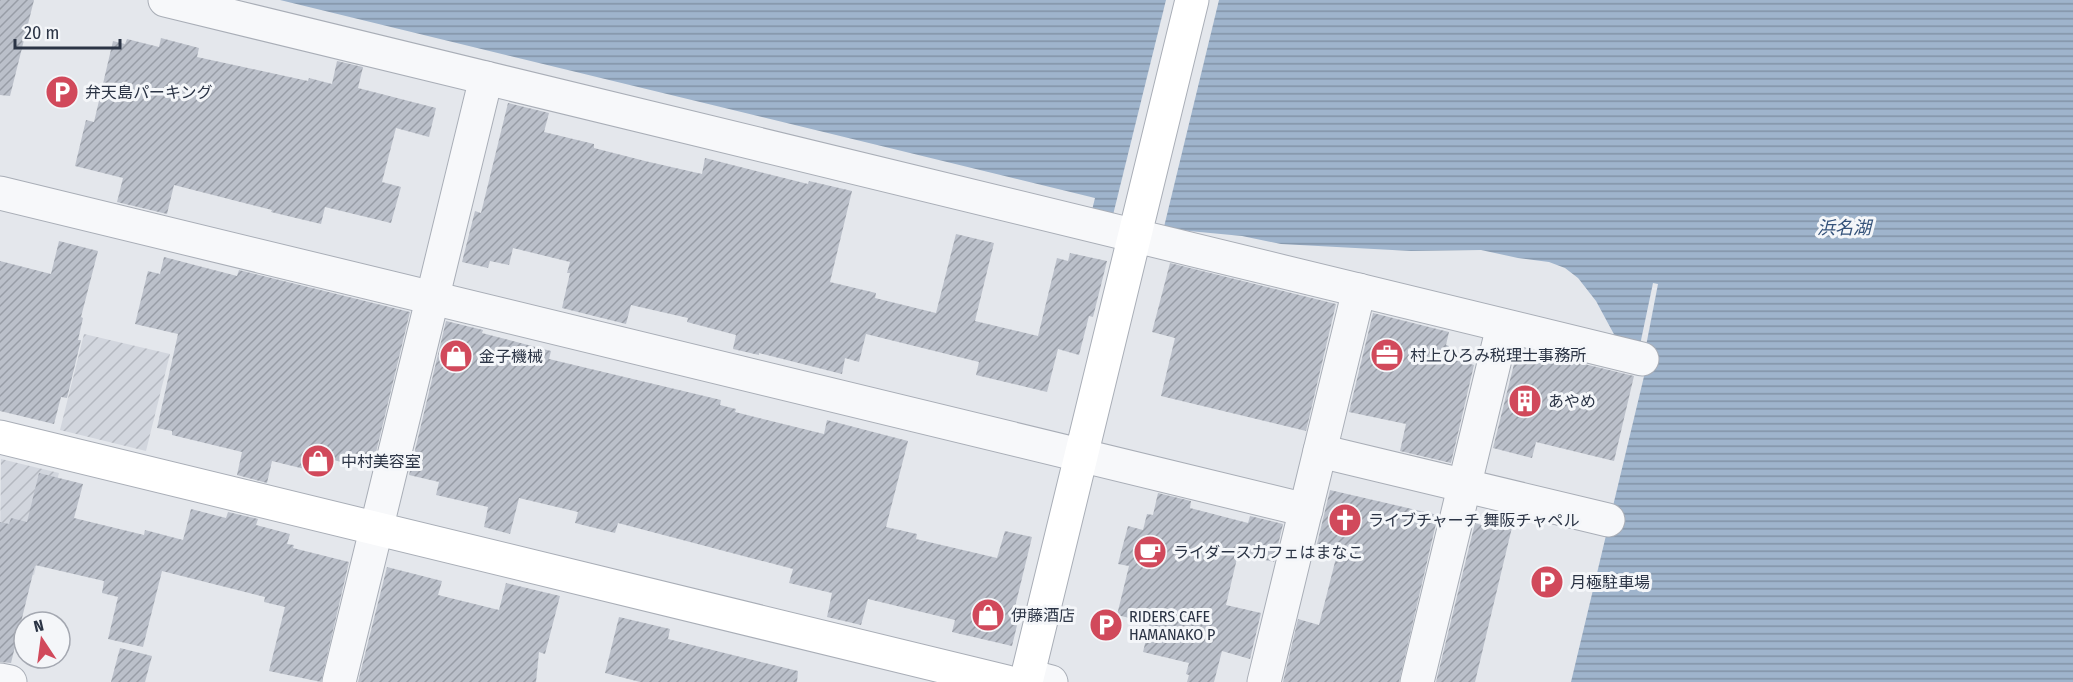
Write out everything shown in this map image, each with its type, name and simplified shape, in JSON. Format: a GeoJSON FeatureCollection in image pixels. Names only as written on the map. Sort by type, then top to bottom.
{"type":"FeatureCollection","features":[{"type":"Feature","properties":{"kind":"street"},"geometry":{"type":"LineString","coordinates":[[165,0],[1136,232],[1359,290],[1642,359]]}},
{"type":"Feature","properties":{"kind":"street"},"geometry":{"type":"LineString","coordinates":[[0,437],[376,529],[1028,681],[1192,0]]}},
{"type":"Feature","properties":{"kind":"street"},"geometry":{"type":"LineString","coordinates":[[339,682],[486,78]]}},
{"type":"Feature","properties":{"kind":"street"},"geometry":{"type":"LineString","coordinates":[[0,193],[1306,510]]}},
{"type":"Feature","properties":{"kind":"street"},"geometry":{"type":"LineString","coordinates":[[1264,682],[1359,290]]}},
{"type":"Feature","properties":{"kind":"street"},"geometry":{"type":"LineString","coordinates":[[1416,682],[1503,326]]}},
{"type":"Feature","properties":{"kind":"street"},"geometry":{"type":"LineString","coordinates":[[1320,451],[1608,520]]}},
{"type":"Feature","properties":{"kind":"street"},"geometry":{"type":"LineString","coordinates":[[0,680],[10,682]]}},
{"type":"Feature","properties":{"kind":"shaded area"},"geometry":{"type":"Polygon","coordinates":[[[84,334],[170,354],[146,451],[60,430],[84,334]]]}},
{"type":"Feature","properties":{"kind":"shaded area"},"geometry":{"type":"Polygon","coordinates":[[[1,459],[59,473],[34,575],[0,567],[1,459]]]}},
{"type":"Feature","properties":{"kind":"water","name":"浜名湖"},"geometry":{"type":"Polygon","coordinates":[[[280,0],[2073,0],[2073,682],[1571,682],[1651,347],[1616,338],[1596,301],[1578,278],[1565,268],[1549,262],[1481,250],[1411,251],[1281,244],[1242,236],[1168,229],[1092,210],[1095,198],[280,0]]]}},
{"type":"Feature","properties":{"kind":"pier"},"geometry":{"type":"Polygon","coordinates":[[[1166,0],[1219,0],[1163,231],[1112,219],[1166,0]]]}},
{"type":"Feature","properties":{"kind":"pier"},"geometry":{"type":"Polygon","coordinates":[[[1653,283],[1658,284],[1646,346],[1640,345],[1653,283]]]}},
{"type":"Feature","properties":{"kind":"building"},"geometry":{"type":"Polygon","coordinates":[[[0,0],[34,0],[10,96],[0,95],[0,0]]]}},
{"type":"Feature","properties":{"kind":"building"},"geometry":{"type":"Polygon","coordinates":[[[161,38],[199,48],[197,57],[308,81],[309,78],[332,84],[337,61],[363,67],[358,88],[436,108],[429,137],[396,128],[382,182],[401,187],[391,223],[325,207],[321,224],[174,185],[167,214],[117,202],[123,178],[75,166],[86,120],[94,122],[113,41],[125,44],[127,39],[159,47],[161,38]]]}},
{"type":"Feature","properties":{"kind":"building"},"geometry":{"type":"Polygon","coordinates":[[[508,103],[549,113],[544,132],[594,144],[594,148],[702,174],[705,158],[808,184],[809,181],[852,191],[830,282],[876,293],[875,298],[936,313],[956,234],[994,243],[975,321],[1038,336],[1057,258],[1068,261],[1070,253],[1107,261],[1093,317],[1089,316],[1079,355],[1058,349],[1047,392],[976,375],[979,362],[866,334],[859,362],[845,358],[842,374],[759,353],[759,355],[733,349],[736,335],[687,322],[688,318],[631,305],[626,324],[562,308],[570,273],[567,273],[570,262],[513,248],[509,265],[490,261],[488,268],[462,262],[475,211],[481,213],[508,103]]]}},
{"type":"Feature","properties":{"kind":"building"},"geometry":{"type":"Polygon","coordinates":[[[59,241],[98,251],[81,317],[83,318],[78,340],[81,340],[67,398],[61,397],[54,424],[0,411],[0,261],[51,274],[59,241]]]}},
{"type":"Feature","properties":{"kind":"building"},"geometry":{"type":"Polygon","coordinates":[[[164,257],[237,276],[239,270],[410,312],[372,469],[329,459],[325,474],[272,461],[267,483],[237,475],[242,452],[172,435],[172,431],[157,428],[178,334],[135,324],[148,271],[160,274],[164,257]]]}},
{"type":"Feature","properties":{"kind":"building"},"geometry":{"type":"Polygon","coordinates":[[[1170,263],[1336,304],[1306,431],[1161,396],[1175,338],[1152,332],[1170,263]]]}},
{"type":"Feature","properties":{"kind":"building"},"geometry":{"type":"Polygon","coordinates":[[[1373,313],[1449,332],[1446,358],[1474,365],[1451,463],[1400,451],[1406,424],[1349,412],[1373,313]]]}},
{"type":"Feature","properties":{"kind":"building"},"geometry":{"type":"Polygon","coordinates":[[[446,321],[551,351],[549,359],[721,400],[720,405],[736,409],[735,412],[824,434],[827,420],[908,441],[886,527],[917,534],[916,539],[997,558],[1005,531],[1032,537],[1013,615],[1019,617],[1012,646],[952,632],[955,620],[868,599],[861,625],[827,617],[832,593],[789,583],[793,569],[618,523],[615,533],[575,523],[578,512],[519,498],[510,534],[484,527],[488,507],[436,495],[439,482],[409,475],[446,321]]]}},
{"type":"Feature","properties":{"kind":"building"},"geometry":{"type":"Polygon","coordinates":[[[1518,348],[1634,376],[1614,461],[1536,442],[1532,458],[1493,448],[1518,348]]]}},
{"type":"Feature","properties":{"kind":"building"},"geometry":{"type":"Polygon","coordinates":[[[39,473],[83,484],[74,518],[144,535],[145,530],[183,540],[191,509],[226,518],[228,512],[258,519],[256,525],[290,534],[287,544],[294,545],[293,548],[349,562],[321,682],[269,671],[285,607],[264,602],[265,597],[162,571],[143,647],[108,639],[118,597],[102,593],[104,581],[35,565],[24,610],[12,610],[11,663],[0,662],[0,522],[9,524],[11,518],[27,522],[39,473]]]}},
{"type":"Feature","properties":{"kind":"building"},"geometry":{"type":"Polygon","coordinates":[[[1330,490],[1438,515],[1399,682],[1283,682],[1298,619],[1319,625],[1337,554],[1316,548],[1330,490]]]}},
{"type":"Feature","properties":{"kind":"building"},"geometry":{"type":"Polygon","coordinates":[[[1158,493],[1191,501],[1190,508],[1248,523],[1250,516],[1283,524],[1274,562],[1238,554],[1226,605],[1261,613],[1250,659],[1222,651],[1214,682],[1187,682],[1189,675],[1186,674],[1189,663],[1143,652],[1150,623],[1117,615],[1129,566],[1118,564],[1128,526],[1143,530],[1147,514],[1153,515],[1158,493]]]}},
{"type":"Feature","properties":{"kind":"building"},"geometry":{"type":"Polygon","coordinates":[[[1486,512],[1514,519],[1475,682],[1436,682],[1475,523],[1482,525],[1486,512]]]}},
{"type":"Feature","properties":{"kind":"building"},"geometry":{"type":"Polygon","coordinates":[[[387,567],[442,581],[438,595],[499,610],[506,583],[560,596],[545,654],[539,652],[536,682],[358,682],[387,567]]]}},
{"type":"Feature","properties":{"kind":"building"},"geometry":{"type":"Polygon","coordinates":[[[619,617],[670,629],[668,639],[798,671],[797,682],[640,682],[605,673],[619,617]]]}},
{"type":"Feature","properties":{"kind":"building"},"geometry":{"type":"Polygon","coordinates":[[[120,648],[152,656],[145,682],[111,682],[120,648]]]}},
{"type":"Feature","properties":{"kind":"place","name":"弁天島パーキング"},"geometry":{"type":"Point","coordinates":[62,92]}},
{"type":"Feature","properties":{"kind":"place","name":"村上ひろみ税理士事務所"},"geometry":{"type":"Point","coordinates":[1387,355]}},
{"type":"Feature","properties":{"kind":"place","name":"金子機械"},"geometry":{"type":"Point","coordinates":[456,356]}},
{"type":"Feature","properties":{"kind":"place","name":"あやめ"},"geometry":{"type":"Point","coordinates":[1525,401]}},
{"type":"Feature","properties":{"kind":"place","name":"中村美容室"},"geometry":{"type":"Point","coordinates":[318,461]}},
{"type":"Feature","properties":{"kind":"place","name":"ライブチャーチ 舞阪チャペル"},"geometry":{"type":"Point","coordinates":[1345,520]}},
{"type":"Feature","properties":{"kind":"place","name":"ライダースカフェはまなこ"},"geometry":{"type":"Point","coordinates":[1150,552]}},
{"type":"Feature","properties":{"kind":"place","name":"月極駐車場"},"geometry":{"type":"Point","coordinates":[1547,582]}},
{"type":"Feature","properties":{"kind":"place","name":"伊藤酒店"},"geometry":{"type":"Point","coordinates":[988,615]}},
{"type":"Feature","properties":{"kind":"place","name":"RIDERS CAFE HAMANAKO P"},"geometry":{"type":"Point","coordinates":[1106,625]}}]}
